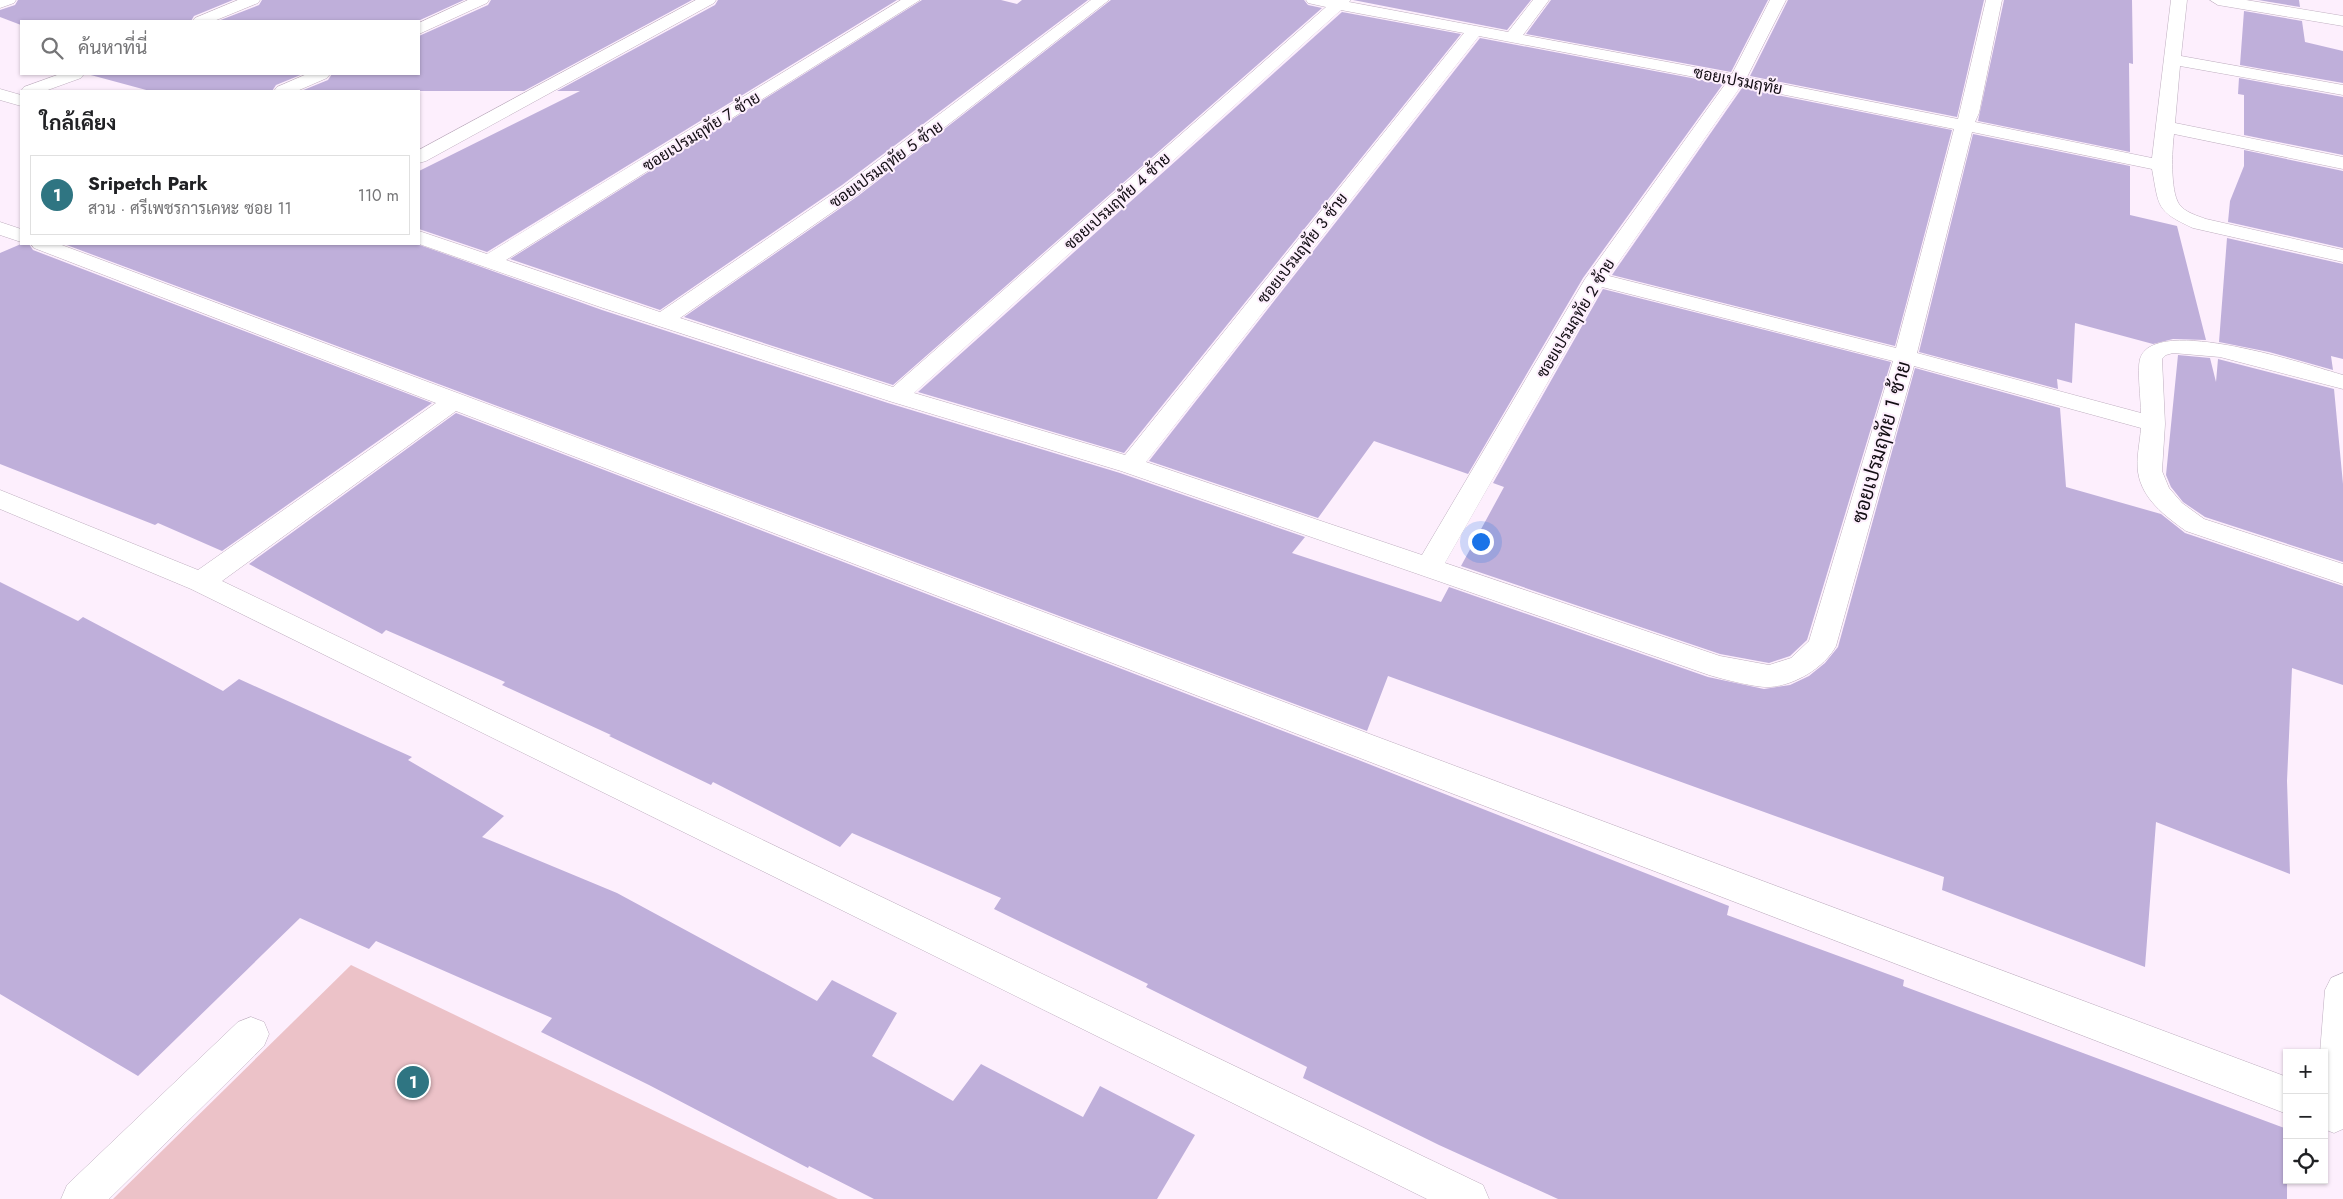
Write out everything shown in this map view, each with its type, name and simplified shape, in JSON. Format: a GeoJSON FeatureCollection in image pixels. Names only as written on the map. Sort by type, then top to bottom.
{"type":"FeatureCollection","features":[{"type":"Feature","properties":{"kind":"street"},"geometry":{"type":"LineString","coordinates":[[0,3],[8,0]]}},
{"type":"Feature","properties":{"kind":"street"},"geometry":{"type":"LineString","coordinates":[[203,20],[252,0]]}},
{"type":"Feature","properties":{"kind":"street"},"geometry":{"type":"LineString","coordinates":[[420,29],[481,0]]}},
{"type":"Feature","properties":{"kind":"street"},"geometry":{"type":"LineString","coordinates":[[420,156],[708,0]]}},
{"type":"Feature","properties":{"kind":"street","name":"ซอยเปรมฤทัย 7 ซ้าย"},"geometry":{"type":"LineString","coordinates":[[489,261],[523,242],[912,0]]}},
{"type":"Feature","properties":{"kind":"street","name":"ซอยเปรมฤทัย 5 ซ้าย"},"geometry":{"type":"LineString","coordinates":[[664,319],[850,191],[1101,0]]}},
{"type":"Feature","properties":{"kind":"street","name":"ซอยเปรมฤทัย"},"geometry":{"type":"LineString","coordinates":[[1314,0],[1340,3],[1513,36],[2161,165]]}},
{"type":"Feature","properties":{"kind":"street"},"geometry":{"type":"LineString","coordinates":[[1513,36],[1541,0]]}},
{"type":"Feature","properties":{"kind":"street","name":"ซอยเปรมฤทัย 2 ซ้าย"},"geometry":{"type":"LineString","coordinates":[[1429,567],[1596,279],[1737,80],[1778,0]]}},
{"type":"Feature","properties":{"kind":"street","name":"ซอยเปรมฤทัย 1 ซ้าย"},"geometry":{"type":"LineString","coordinates":[[420,237],[897,396],[1130,465],[1719,667],[1769,676],[1801,666],[1822,646],[1905,357],[1964,126],[1970,113],[1994,0]]}},
{"type":"Feature","properties":{"kind":"street"},"geometry":{"type":"LineString","coordinates":[[2179,0],[2161,165],[2169,206],[2180,215],[2200,224],[2343,256]]}},
{"type":"Feature","properties":{"kind":"street"},"geometry":{"type":"LineString","coordinates":[[2218,0],[2343,21]]}},
{"type":"Feature","properties":{"kind":"street","name":"ซอยเปรมฤทัย 4 ซ้าย"},"geometry":{"type":"LineString","coordinates":[[897,396],[1340,3]]}},
{"type":"Feature","properties":{"kind":"street","name":"ซอยเปรมฤทัย 3 ซ้าย"},"geometry":{"type":"LineString","coordinates":[[1130,465],[1475,30]]}},
{"type":"Feature","properties":{"kind":"street"},"geometry":{"type":"LineString","coordinates":[[2173,60],[2343,90]]}},
{"type":"Feature","properties":{"kind":"street"},"geometry":{"type":"LineString","coordinates":[[33,90],[72,75]]}},
{"type":"Feature","properties":{"kind":"street"},"geometry":{"type":"LineString","coordinates":[[285,90],[319,75]]}},
{"type":"Feature","properties":{"kind":"street"},"geometry":{"type":"LineString","coordinates":[[2165,127],[2343,163]]}},
{"type":"Feature","properties":{"kind":"street"},"geometry":{"type":"LineString","coordinates":[[0,228],[20,236]]}},
{"type":"Feature","properties":{"kind":"street"},"geometry":{"type":"LineString","coordinates":[[44,245],[2283,1094]]}},
{"type":"Feature","properties":{"kind":"street"},"geometry":{"type":"LineString","coordinates":[[1596,279],[1905,357],[2153,424]]}},
{"type":"Feature","properties":{"kind":"street"},"geometry":{"type":"LineString","coordinates":[[2343,382],[2214,349],[2181,347],[2158,350],[2151,359],[2153,424],[2150,470],[2157,491],[2173,509],[2195,525],[2343,574]]}},
{"type":"Feature","properties":{"kind":"street"},"geometry":{"type":"LineString","coordinates":[[201,582],[454,401]]}},
{"type":"Feature","properties":{"kind":"street"},"geometry":{"type":"LineString","coordinates":[[0,499],[201,582],[1469,1199]]}},
{"type":"Feature","properties":{"kind":"street"},"geometry":{"type":"LineString","coordinates":[[2334,1114],[2343,990]]}},
{"type":"Feature","properties":{"kind":"street"},"geometry":{"type":"LineString","coordinates":[[81,1199],[251,1034]]}},
{"type":"Feature","properties":{"kind":"shaded area"},"geometry":{"type":"Polygon","coordinates":[[[351,965],[838,1199],[113,1199],[351,965]]]}},
{"type":"Feature","properties":{"kind":"building"},"geometry":{"type":"Polygon","coordinates":[[[18,0],[233,0],[194,16],[192,20],[20,20],[20,25],[0,17],[0,10],[15,5],[18,0]]]}},
{"type":"Feature","properties":{"kind":"building"},"geometry":{"type":"Polygon","coordinates":[[[262,0],[464,0],[420,20],[221,20],[259,5],[262,0]]]}},
{"type":"Feature","properties":{"kind":"building"},"geometry":{"type":"Polygon","coordinates":[[[491,0],[692,0],[524,91],[303,90],[328,80],[331,75],[420,75],[420,36],[488,5],[491,0]]]}},
{"type":"Feature","properties":{"kind":"building"},"geometry":{"type":"Polygon","coordinates":[[[718,0],[897,0],[487,252],[420,229],[420,171],[580,91],[557,91],[715,5],[718,0]]]}},
{"type":"Feature","properties":{"kind":"building"},"geometry":{"type":"Polygon","coordinates":[[[922,0],[1001,0],[1017,4],[1022,0],[1088,0],[842,185],[660,310],[510,259],[922,0]]]}},
{"type":"Feature","properties":{"kind":"building"},"geometry":{"type":"Polygon","coordinates":[[[1111,0],[1304,0],[1308,5],[1322,8],[893,385],[684,317],[858,196],[1111,0]]]}},
{"type":"Feature","properties":{"kind":"building"},"geometry":{"type":"Polygon","coordinates":[[[1353,0],[1531,0],[1507,30],[1353,0]]]}},
{"type":"Feature","properties":{"kind":"building"},"geometry":{"type":"Polygon","coordinates":[[[1551,0],[1768,0],[1731,72],[1526,34],[1551,0]]]}},
{"type":"Feature","properties":{"kind":"building"},"geometry":{"type":"Polygon","coordinates":[[[1788,0],[1984,0],[1957,117],[1750,76],[1788,0]]]}},
{"type":"Feature","properties":{"kind":"building"},"geometry":{"type":"Polygon","coordinates":[[[2004,0],[2132,0],[2133,64],[2129,63],[2130,152],[1978,121],[2004,0]]]}},
{"type":"Feature","properties":{"kind":"building"},"geometry":{"type":"Polygon","coordinates":[[[2258,0],[2299,0],[2300,7],[2258,0]]]}},
{"type":"Feature","properties":{"kind":"building"},"geometry":{"type":"Polygon","coordinates":[[[2244,11],[2302,21],[2305,42],[2343,51],[2343,83],[2240,65],[2244,11]]]}},
{"type":"Feature","properties":{"kind":"building"},"geometry":{"type":"Polygon","coordinates":[[[1342,12],[1461,34],[1124,453],[918,392],[1342,12]]]}},
{"type":"Feature","properties":{"kind":"building"},"geometry":{"type":"Polygon","coordinates":[[[1480,38],[1723,84],[1583,278],[1468,474],[1374,441],[1318,518],[1149,461],[1480,38]]]}},
{"type":"Feature","properties":{"kind":"building"},"geometry":{"type":"Polygon","coordinates":[[[91,75],[301,75],[276,85],[273,90],[146,90],[91,75]]]}},
{"type":"Feature","properties":{"kind":"building"},"geometry":{"type":"Polygon","coordinates":[[[2239,78],[2343,97],[2343,155],[2244,135],[2244,95],[2238,94],[2239,78]]]}},
{"type":"Feature","properties":{"kind":"building"},"geometry":{"type":"Polygon","coordinates":[[[1742,88],[1952,130],[1895,346],[1612,275],[1742,88]]]}},
{"type":"Feature","properties":{"kind":"building"},"geometry":{"type":"Polygon","coordinates":[[[1973,134],[2130,166],[2130,215],[2177,226],[2206,340],[2173,339],[2153,344],[2075,323],[2072,383],[2057,379],[2058,389],[1919,352],[1973,134]]]}},
{"type":"Feature","properties":{"kind":"building"},"geometry":{"type":"Polygon","coordinates":[[[2244,150],[2343,171],[2343,248],[2228,222],[2230,201],[2244,166],[2244,150]]]}},
{"type":"Feature","properties":{"kind":"building"},"geometry":{"type":"Polygon","coordinates":[[[2227,238],[2343,264],[2343,359],[2331,356],[2333,370],[2269,352],[2219,342],[2227,238]]]}},
{"type":"Feature","properties":{"kind":"building"},"geometry":{"type":"Polygon","coordinates":[[[20,244],[30,245],[33,250],[432,403],[222,551],[158,523],[155,525],[0,464],[0,253],[20,244]]]}},
{"type":"Feature","properties":{"kind":"building"},"geometry":{"type":"Polygon","coordinates":[[[67,245],[420,245],[602,310],[888,403],[1120,473],[1305,537],[1292,553],[1441,602],[1449,587],[1708,677],[1764,689],[1790,685],[1809,676],[1825,663],[1838,647],[1915,368],[2060,408],[2066,487],[2161,514],[2185,533],[2343,586],[2343,685],[2292,668],[2287,781],[2290,874],[2156,822],[2145,967],[1942,890],[1944,877],[1388,676],[1367,731],[67,245]]]}},
{"type":"Feature","properties":{"kind":"building"},"geometry":{"type":"Polygon","coordinates":[[[1603,289],[1891,362],[1807,640],[1790,656],[1769,663],[1720,654],[1461,566],[1504,487],[1493,483],[1603,289]]]}},
{"type":"Feature","properties":{"kind":"building"},"geometry":{"type":"Polygon","coordinates":[[[2178,355],[2210,358],[2216,382],[2218,359],[2334,389],[2343,484],[2343,562],[2205,517],[2183,502],[2171,487],[2166,475],[2178,355]]]}},
{"type":"Feature","properties":{"kind":"building"},"geometry":{"type":"Polygon","coordinates":[[[456,413],[1356,759],[1729,906],[1727,915],[1904,980],[1903,986],[2283,1128],[2283,1184],[2287,1184],[2287,1199],[1558,1199],[1439,1145],[1303,1078],[1307,1067],[1146,987],[1148,984],[994,909],[1001,898],[852,833],[840,847],[713,782],[711,785],[609,736],[611,735],[502,685],[505,682],[386,630],[382,634],[249,564],[456,413]]]}},
{"type":"Feature","properties":{"kind":"building"},"geometry":{"type":"Polygon","coordinates":[[[0,582],[78,621],[83,617],[223,691],[239,679],[412,757],[408,760],[504,816],[482,837],[617,893],[817,1001],[832,980],[897,1013],[872,1056],[953,1101],[981,1064],[1083,1117],[1100,1086],[1195,1135],[1157,1199],[874,1199],[809,1166],[808,1168],[649,1085],[541,1032],[552,1018],[376,941],[369,949],[300,918],[138,1076],[0,994],[0,582]]]}},
{"type":"Feature","properties":{"kind":"place","name":"Sripetch Park"},"geometry":{"type":"Point","coordinates":[413,1082]}}]}
